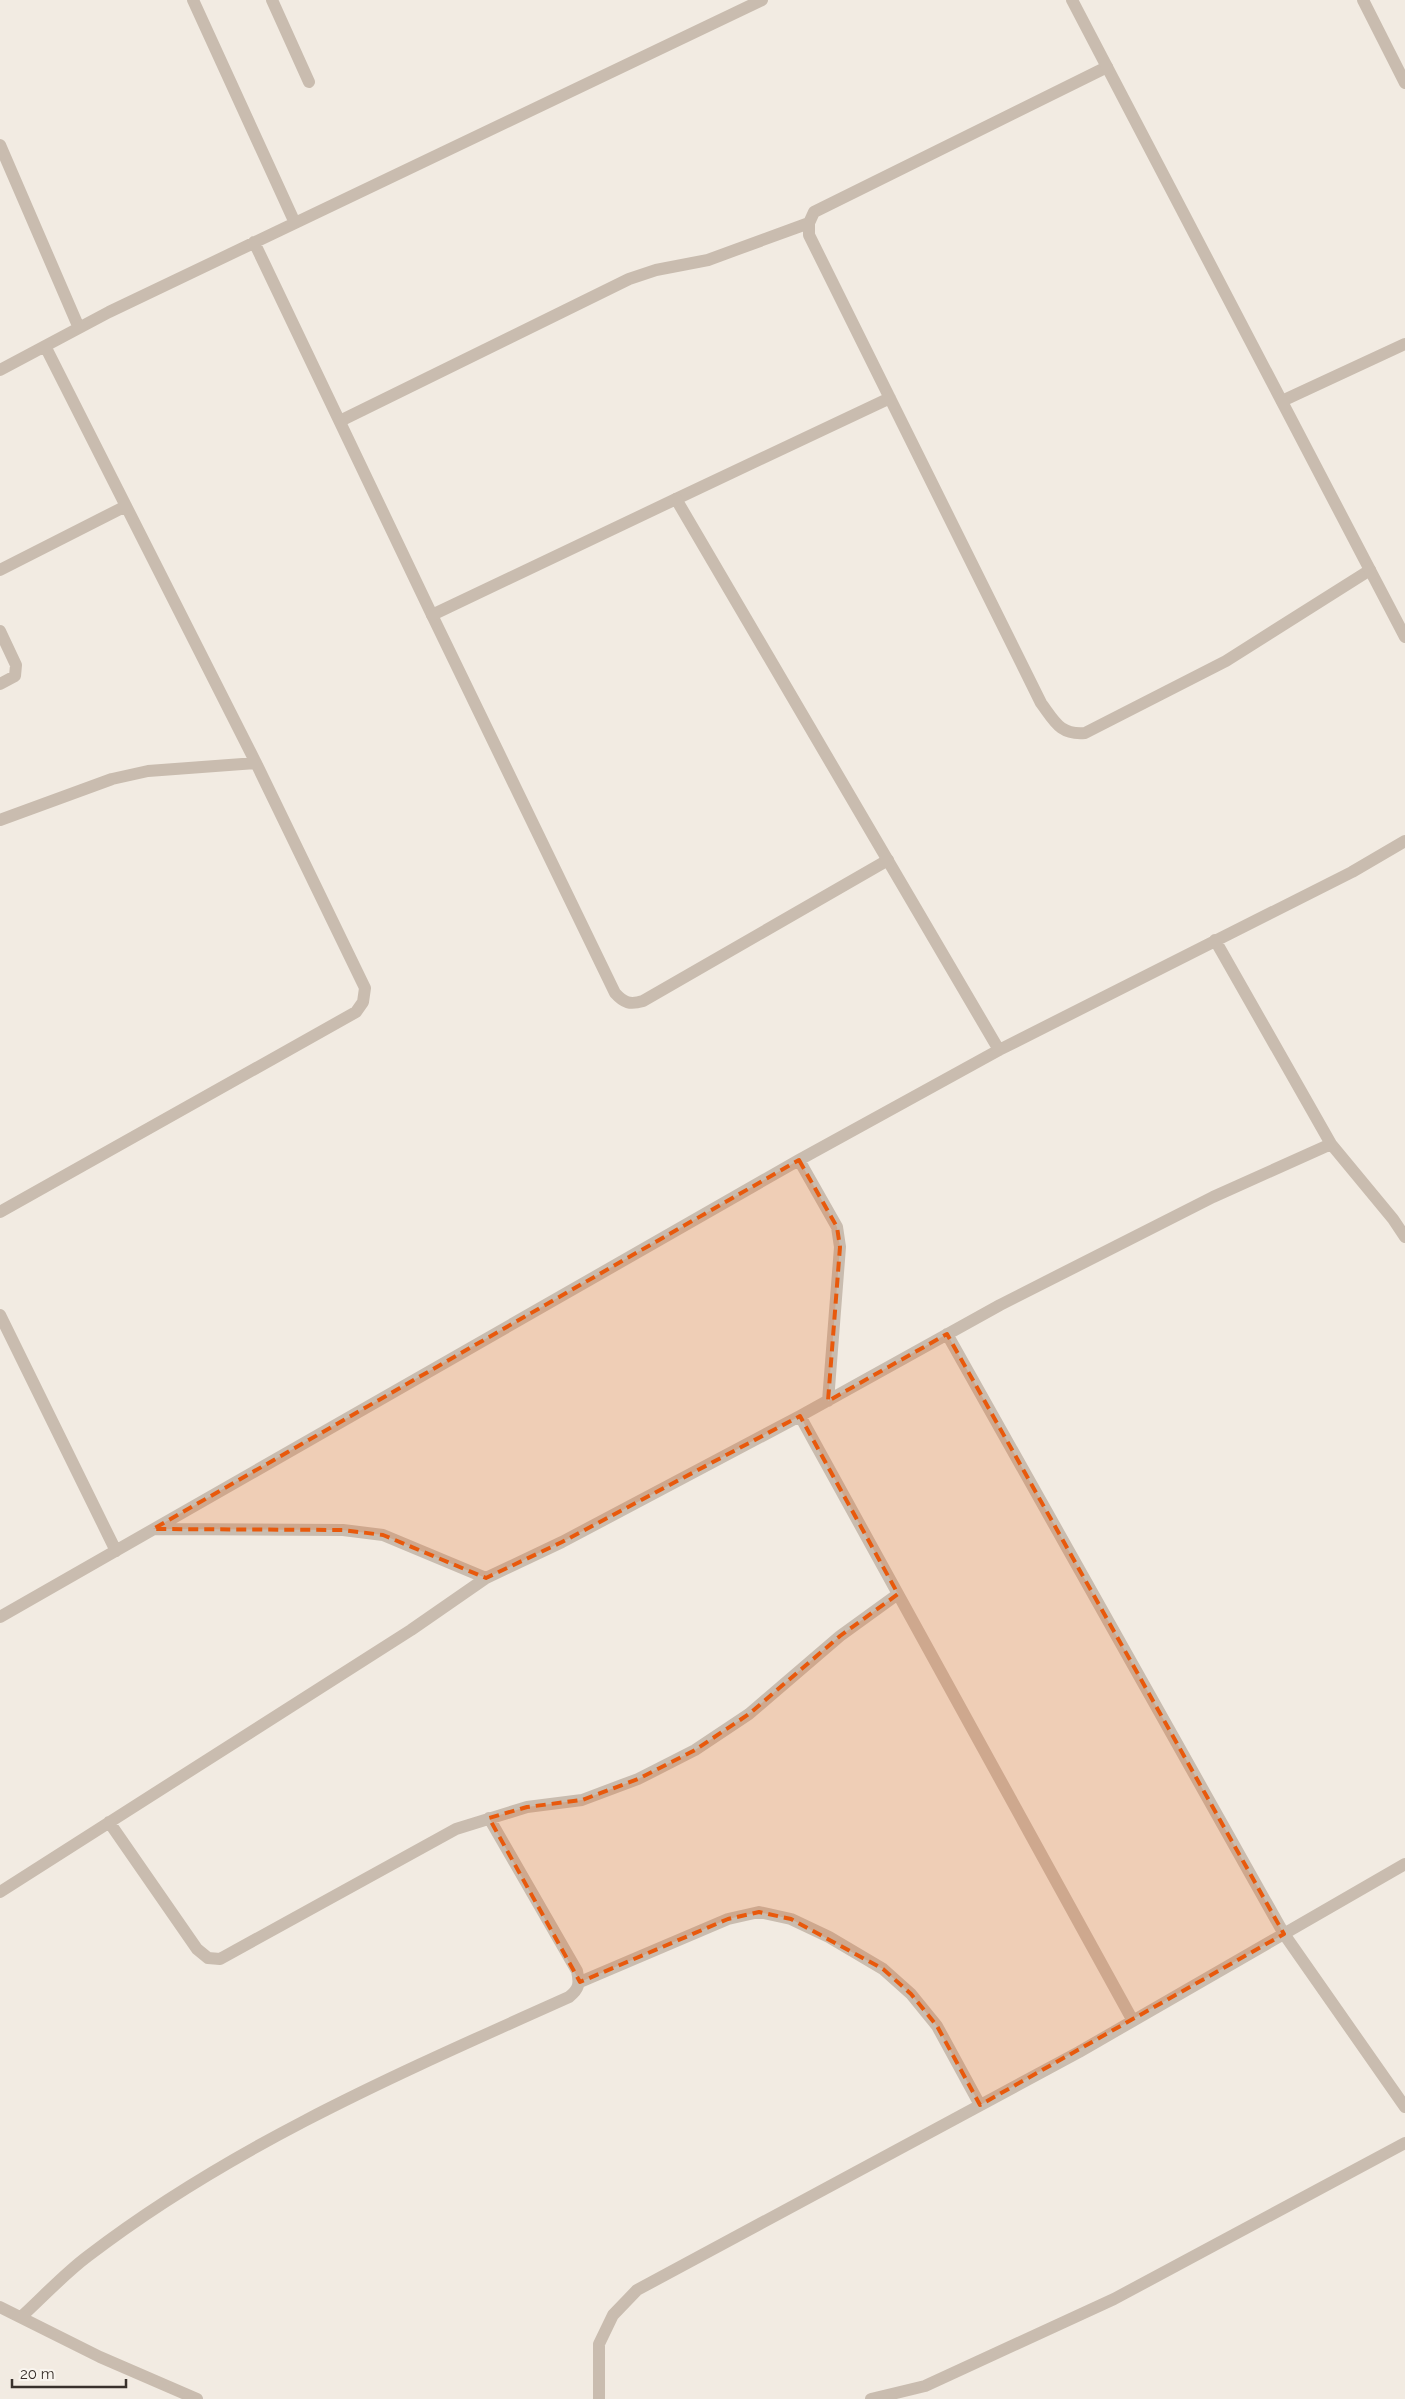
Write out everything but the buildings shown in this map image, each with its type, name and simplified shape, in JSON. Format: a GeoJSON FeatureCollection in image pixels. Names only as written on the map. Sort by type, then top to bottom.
{"type":"FeatureCollection","features":[{"type":"Feature","properties":{"kind":"street"},"geometry":{"type":"LineString","coordinates":[[193,0],[295,223]]}},
{"type":"Feature","properties":{"kind":"street"},"geometry":{"type":"LineString","coordinates":[[272,0],[309,82]]}},
{"type":"Feature","properties":{"kind":"street"},"geometry":{"type":"LineString","coordinates":[[0,370],[79,328],[254,242],[762,0]]}},
{"type":"Feature","properties":{"kind":"street"},"geometry":{"type":"LineString","coordinates":[[1072,0],[1405,637]]}},
{"type":"Feature","properties":{"kind":"street"},"geometry":{"type":"LineString","coordinates":[[1363,0],[1405,83]]}},
{"type":"Feature","properties":{"kind":"street"},"geometry":{"type":"LineString","coordinates":[[1107,67],[814,212],[809,223],[809,235],[1042,703],[1058,726],[1073,734],[1085,733],[1226,661],[1370,570]]}},
{"type":"Feature","properties":{"kind":"street"},"geometry":{"type":"LineString","coordinates":[[0,145],[79,328]]}},
{"type":"Feature","properties":{"kind":"street"},"geometry":{"type":"LineString","coordinates":[[340,421],[629,279],[656,270],[708,260],[809,223]]}},
{"type":"Feature","properties":{"kind":"street"},"geometry":{"type":"LineString","coordinates":[[254,242],[615,993],[622,1002],[632,1004],[643,1001],[888,860]]}},
{"type":"Feature","properties":{"kind":"street"},"geometry":{"type":"LineString","coordinates":[[1282,401],[1405,344]]}},
{"type":"Feature","properties":{"kind":"street"},"geometry":{"type":"LineString","coordinates":[[0,1212],[356,1012],[363,1002],[365,988],[256,763],[45,346]]}},
{"type":"Feature","properties":{"kind":"street"},"geometry":{"type":"LineString","coordinates":[[432,615],[890,398]]}},
{"type":"Feature","properties":{"kind":"street"},"geometry":{"type":"LineString","coordinates":[[676,499],[999,1050]]}},
{"type":"Feature","properties":{"kind":"street"},"geometry":{"type":"LineString","coordinates":[[0,570],[126,506]]}},
{"type":"Feature","properties":{"kind":"street"},"geometry":{"type":"LineString","coordinates":[[0,631],[16,666],[15,676],[0,684]]}},
{"type":"Feature","properties":{"kind":"street"},"geometry":{"type":"LineString","coordinates":[[0,820],[112,779],[148,771],[256,763]]}},
{"type":"Feature","properties":{"kind":"street"},"geometry":{"type":"LineString","coordinates":[[0,1617],[799,1160],[999,1050],[1352,872],[1405,841]]}},
{"type":"Feature","properties":{"kind":"street"},"geometry":{"type":"LineString","coordinates":[[1215,940],[1331,1144],[1393,1219],[1405,1237]]}},
{"type":"Feature","properties":{"kind":"street"},"geometry":{"type":"LineString","coordinates":[[0,1892],[410,1630],[486,1578],[562,1542],[828,1401],[947,1334],[1214,1196],[1331,1144]]}},
{"type":"Feature","properties":{"kind":"street"},"geometry":{"type":"LineString","coordinates":[[799,1160],[837,1227],[840,1247],[828,1401]]}},
{"type":"Feature","properties":{"kind":"street"},"geometry":{"type":"LineString","coordinates":[[0,1315],[116,1551]]}},
{"type":"Feature","properties":{"kind":"street"},"geometry":{"type":"LineString","coordinates":[[947,1334],[1284,1934],[1405,2107]]}},
{"type":"Feature","properties":{"kind":"street"},"geometry":{"type":"LineString","coordinates":[[800,1416],[1133,2021]]}},
{"type":"Feature","properties":{"kind":"street"},"geometry":{"type":"LineString","coordinates":[[153,1530],[343,1530],[383,1535],[486,1578]]}},
{"type":"Feature","properties":{"kind":"street"},"geometry":{"type":"LineString","coordinates":[[109,1822],[197,1949],[208,1958],[220,1959],[456,1829],[527,1807],[582,1800],[638,1779],[695,1750],[750,1714],[840,1636],[898,1594]]}},
{"type":"Feature","properties":{"kind":"street"},"geometry":{"type":"LineString","coordinates":[[21,2317],[86,2257],[156,2206],[229,2161],[382,2081],[569,1997],[577,1990],[580,1982],[577,1972],[489,1818]]}},
{"type":"Feature","properties":{"kind":"street"},"geometry":{"type":"LineString","coordinates":[[599,2399],[599,2344],[613,2315],[637,2290],[1079,2052],[1405,1864]]}},
{"type":"Feature","properties":{"kind":"street"},"geometry":{"type":"LineString","coordinates":[[580,1982],[728,1920],[759,1912],[790,1919],[829,1937],[883,1969],[911,1994],[936,2026],[980,2105]]}},
{"type":"Feature","properties":{"kind":"street"},"geometry":{"type":"LineString","coordinates":[[871,2399],[925,2386],[1114,2299],[1405,2143]]}},
{"type":"Feature","properties":{"kind":"street"},"geometry":{"type":"LineString","coordinates":[[0,2307],[100,2357],[197,2399]]}},
{"type":"Feature","properties":{"kind":"highlighted area"},"geometry":{"type":"Polygon","coordinates":[[[799,1160],[837,1227],[840,1247],[828,1401],[947,1334],[1284,1934],[980,2105],[937,2026],[911,1994],[883,1969],[791,1919],[759,1912],[728,1919],[580,1982],[489,1818],[527,1807],[582,1800],[638,1779],[695,1750],[749,1714],[840,1636],[898,1594],[800,1416],[562,1542],[486,1578],[383,1535],[343,1530],[153,1529],[799,1160]]]}}]}
